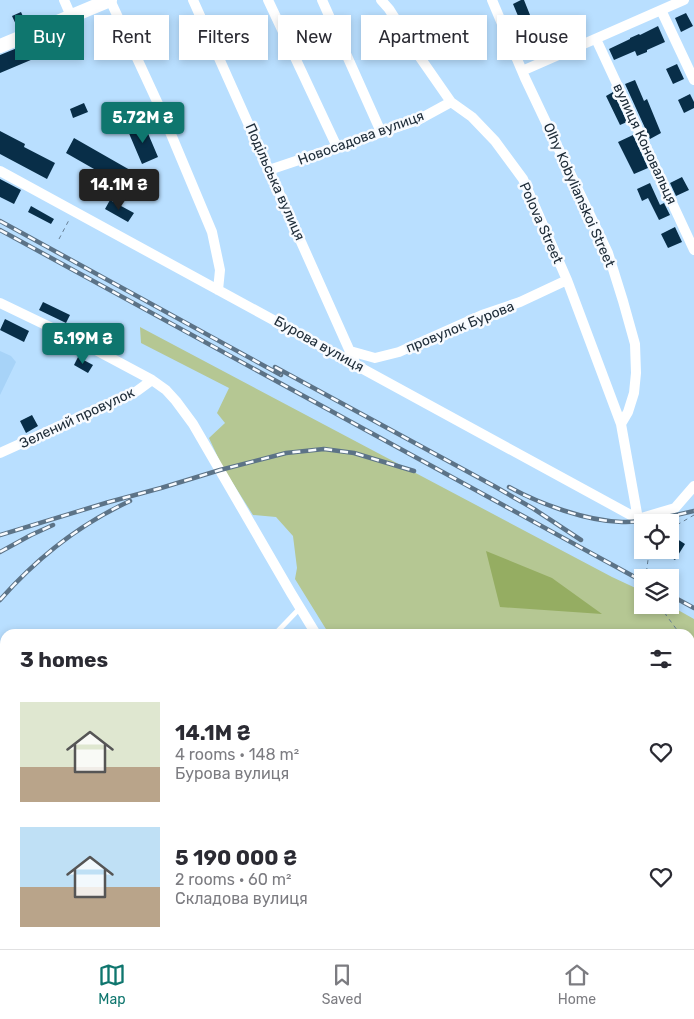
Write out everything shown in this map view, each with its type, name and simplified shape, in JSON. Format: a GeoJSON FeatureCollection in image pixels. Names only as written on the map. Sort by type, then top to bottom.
{"type":"FeatureCollection","features":[{"type":"Feature","properties":{"kind":"main road"},"geometry":{"type":"LineString","coordinates":[[73,15],[110,0]]}},
{"type":"Feature","properties":{"kind":"main road"},"geometry":{"type":"LineString","coordinates":[[0,46],[15,40]]}},
{"type":"Feature","properties":{"kind":"street"},"geometry":{"type":"LineString","coordinates":[[64,0],[71,15]]}},
{"type":"Feature","properties":{"kind":"street"},"geometry":{"type":"LineString","coordinates":[[110,0],[164,117],[212,232],[220,270],[218,290]]}},
{"type":"Feature","properties":{"kind":"street","name":"Подільська вулиця"},"geometry":{"type":"LineString","coordinates":[[193,0],[356,365]]}},
{"type":"Feature","properties":{"kind":"street"},"geometry":{"type":"LineString","coordinates":[[268,0],[337,147]]}},
{"type":"Feature","properties":{"kind":"street"},"geometry":{"type":"LineString","coordinates":[[322,0],[381,132]]}},
{"type":"Feature","properties":{"kind":"street","name":"Polova Street"},"geometry":{"type":"LineString","coordinates":[[381,0],[389,9],[451,102],[472,117],[495,141],[523,179],[567,280],[621,424],[637,514]]}},
{"type":"Feature","properties":{"kind":"street","name":"Olhy Kobylianskoi Street"},"geometry":{"type":"LineString","coordinates":[[492,0],[522,71],[608,253],[635,344],[636,373],[634,393],[628,412],[621,424]]}},
{"type":"Feature","properties":{"kind":"street"},"geometry":{"type":"LineString","coordinates":[[522,71],[684,0]]}},
{"type":"Feature","properties":{"kind":"street"},"geometry":{"type":"LineString","coordinates":[[661,10],[694,80]]}},
{"type":"Feature","properties":{"kind":"street","name":"вулиця Коновальця"},"geometry":{"type":"LineString","coordinates":[[596,38],[694,250]]}},
{"type":"Feature","properties":{"kind":"street","name":"Новосадова вулиця"},"geometry":{"type":"LineString","coordinates":[[269,170],[418,120],[451,102]]}},
{"type":"Feature","properties":{"kind":"street","name":"Бурова вулиця"},"geometry":{"type":"LineString","coordinates":[[0,171],[634,516]]}},
{"type":"Feature","properties":{"kind":"street","name":"провулок Бурова"},"geometry":{"type":"LineString","coordinates":[[350,351],[375,358],[399,352],[482,315],[520,302],[567,280]]}},
{"type":"Feature","properties":{"kind":"street"},"geometry":{"type":"LineString","coordinates":[[0,303],[79,341],[152,380],[166,390],[193,424],[313,629]]}},
{"type":"Feature","properties":{"kind":"street","name":"Зелений провулок"},"geometry":{"type":"LineString","coordinates":[[0,453],[137,391],[152,380]]}},
{"type":"Feature","properties":{"kind":"street"},"geometry":{"type":"LineString","coordinates":[[653,514],[675,508],[694,486]]}},
{"type":"Feature","properties":{"kind":"lane"},"geometry":{"type":"LineString","coordinates":[[280,629],[300,608]]}},
{"type":"Feature","properties":{"kind":"path"},"geometry":{"type":"LineString","coordinates":[[59,239],[74,211]]}},
{"type":"Feature","properties":{"kind":"path"},"geometry":{"type":"LineString","coordinates":[[679,523],[694,514]]}},
{"type":"Feature","properties":{"kind":"path"},"geometry":{"type":"LineString","coordinates":[[666,614],[676,629]]}},
{"type":"Feature","properties":{"kind":"shaded area"},"geometry":{"type":"Polygon","coordinates":[[[0,351],[11,356],[16,362],[0,395],[0,351]]]}},
{"type":"Feature","properties":{"kind":"green space"},"geometry":{"type":"Polygon","coordinates":[[[140,327],[634,587],[634,614],[679,614],[679,611],[694,619],[694,629],[326,629],[295,579],[297,568],[293,536],[276,517],[253,515],[222,466],[209,438],[225,423],[217,413],[229,388],[141,343],[140,327]]]}},
{"type":"Feature","properties":{"kind":"green space"},"geometry":{"type":"Polygon","coordinates":[[[486,551],[552,578],[602,614],[500,607],[486,551]]]}},
{"type":"Feature","properties":{"kind":"building"},"geometry":{"type":"Polygon","coordinates":[[[524,0],[530,15],[518,15],[513,4],[524,0]]]}},
{"type":"Feature","properties":{"kind":"building"},"geometry":{"type":"Polygon","coordinates":[[[21,12],[22,15],[15,15],[15,22],[12,16],[21,12]]]}},
{"type":"Feature","properties":{"kind":"building"},"geometry":{"type":"Polygon","coordinates":[[[686,13],[693,26],[681,32],[675,18],[686,13]]]}},
{"type":"Feature","properties":{"kind":"building"},"geometry":{"type":"Polygon","coordinates":[[[658,26],[665,42],[637,56],[635,51],[614,60],[609,49],[658,26]]]}},
{"type":"Feature","properties":{"kind":"building"},"geometry":{"type":"Polygon","coordinates":[[[15,49],[15,60],[31,60],[0,73],[0,55],[15,49]]]}},
{"type":"Feature","properties":{"kind":"building"},"geometry":{"type":"Polygon","coordinates":[[[677,64],[684,79],[673,84],[666,69],[677,64]]]}},
{"type":"Feature","properties":{"kind":"building"},"geometry":{"type":"Polygon","coordinates":[[[635,80],[644,101],[647,99],[661,133],[650,139],[625,84],[635,80]]]}},
{"type":"Feature","properties":{"kind":"building"},"geometry":{"type":"Polygon","coordinates":[[[613,92],[627,122],[620,125],[606,96],[613,92]]]}},
{"type":"Feature","properties":{"kind":"building"},"geometry":{"type":"Polygon","coordinates":[[[690,94],[694,102],[694,108],[684,113],[678,100],[690,94]]]}},
{"type":"Feature","properties":{"kind":"building"},"geometry":{"type":"Polygon","coordinates":[[[84,103],[88,112],[73,118],[70,109],[84,103]]]}},
{"type":"Feature","properties":{"kind":"building"},"geometry":{"type":"Polygon","coordinates":[[[144,124],[158,157],[142,164],[128,131],[144,124]]]}},
{"type":"Feature","properties":{"kind":"building"},"geometry":{"type":"Polygon","coordinates":[[[0,131],[25,144],[24,147],[55,163],[47,179],[0,154],[0,131]]]}},
{"type":"Feature","properties":{"kind":"building"},"geometry":{"type":"Polygon","coordinates":[[[633,135],[648,168],[634,174],[618,142],[633,135]]]}},
{"type":"Feature","properties":{"kind":"building"},"geometry":{"type":"Polygon","coordinates":[[[74,138],[144,178],[136,193],[66,153],[74,138]]]}},
{"type":"Feature","properties":{"kind":"building"},"geometry":{"type":"Polygon","coordinates":[[[682,177],[689,190],[676,196],[670,183],[682,177]]]}},
{"type":"Feature","properties":{"kind":"building"},"geometry":{"type":"Polygon","coordinates":[[[0,179],[21,190],[14,204],[0,197],[0,179]]]}},
{"type":"Feature","properties":{"kind":"building"},"geometry":{"type":"Polygon","coordinates":[[[650,183],[660,205],[664,203],[670,215],[659,220],[648,198],[642,201],[637,189],[650,183]]]}},
{"type":"Feature","properties":{"kind":"building"},"geometry":{"type":"Polygon","coordinates":[[[110,200],[134,213],[128,222],[105,209],[110,200]]]}},
{"type":"Feature","properties":{"kind":"building"},"geometry":{"type":"Polygon","coordinates":[[[31,206],[54,219],[51,224],[28,212],[31,206]]]}},
{"type":"Feature","properties":{"kind":"building"},"geometry":{"type":"Polygon","coordinates":[[[675,227],[682,242],[668,248],[661,234],[675,227]]]}},
{"type":"Feature","properties":{"kind":"building"},"geometry":{"type":"Polygon","coordinates":[[[43,302],[70,315],[66,323],[39,310],[43,302]]]}},
{"type":"Feature","properties":{"kind":"building"},"geometry":{"type":"Polygon","coordinates":[[[5,319],[29,331],[24,342],[0,330],[5,319]]]}},
{"type":"Feature","properties":{"kind":"building"},"geometry":{"type":"Polygon","coordinates":[[[78,357],[93,365],[88,373],[74,365],[78,357]]]}},
{"type":"Feature","properties":{"kind":"building"},"geometry":{"type":"Polygon","coordinates":[[[32,415],[38,426],[26,433],[20,421],[32,415]]]}},
{"type":"Feature","properties":{"kind":"building"},"geometry":{"type":"Polygon","coordinates":[[[679,540],[685,544],[679,554],[679,540]]]}},
{"type":"Feature","properties":{"kind":"railway"},"geometry":{"type":"LineString","coordinates":[[0,221],[281,375]]}},
{"type":"Feature","properties":{"kind":"railway"},"geometry":{"type":"LineString","coordinates":[[0,230],[634,577]]}},
{"type":"Feature","properties":{"kind":"railway"},"geometry":{"type":"LineString","coordinates":[[275,367],[494,486],[534,509],[581,540]]}},
{"type":"Feature","properties":{"kind":"railway"},"geometry":{"type":"LineString","coordinates":[[0,535],[220,470],[286,453],[324,449],[354,453],[414,471]]}},
{"type":"Feature","properties":{"kind":"railway"},"geometry":{"type":"LineString","coordinates":[[509,487],[564,510],[608,521],[622,522],[658,519],[694,511]]}},
{"type":"Feature","properties":{"kind":"railway"},"geometry":{"type":"LineString","coordinates":[[0,600],[28,570],[60,544],[94,520],[130,501]]}},
{"type":"Feature","properties":{"kind":"railway"},"geometry":{"type":"LineString","coordinates":[[0,552],[53,525]]}},
{"type":"Feature","properties":{"kind":"railway"},"geometry":{"type":"LineString","coordinates":[[679,600],[694,608]]}}]}
